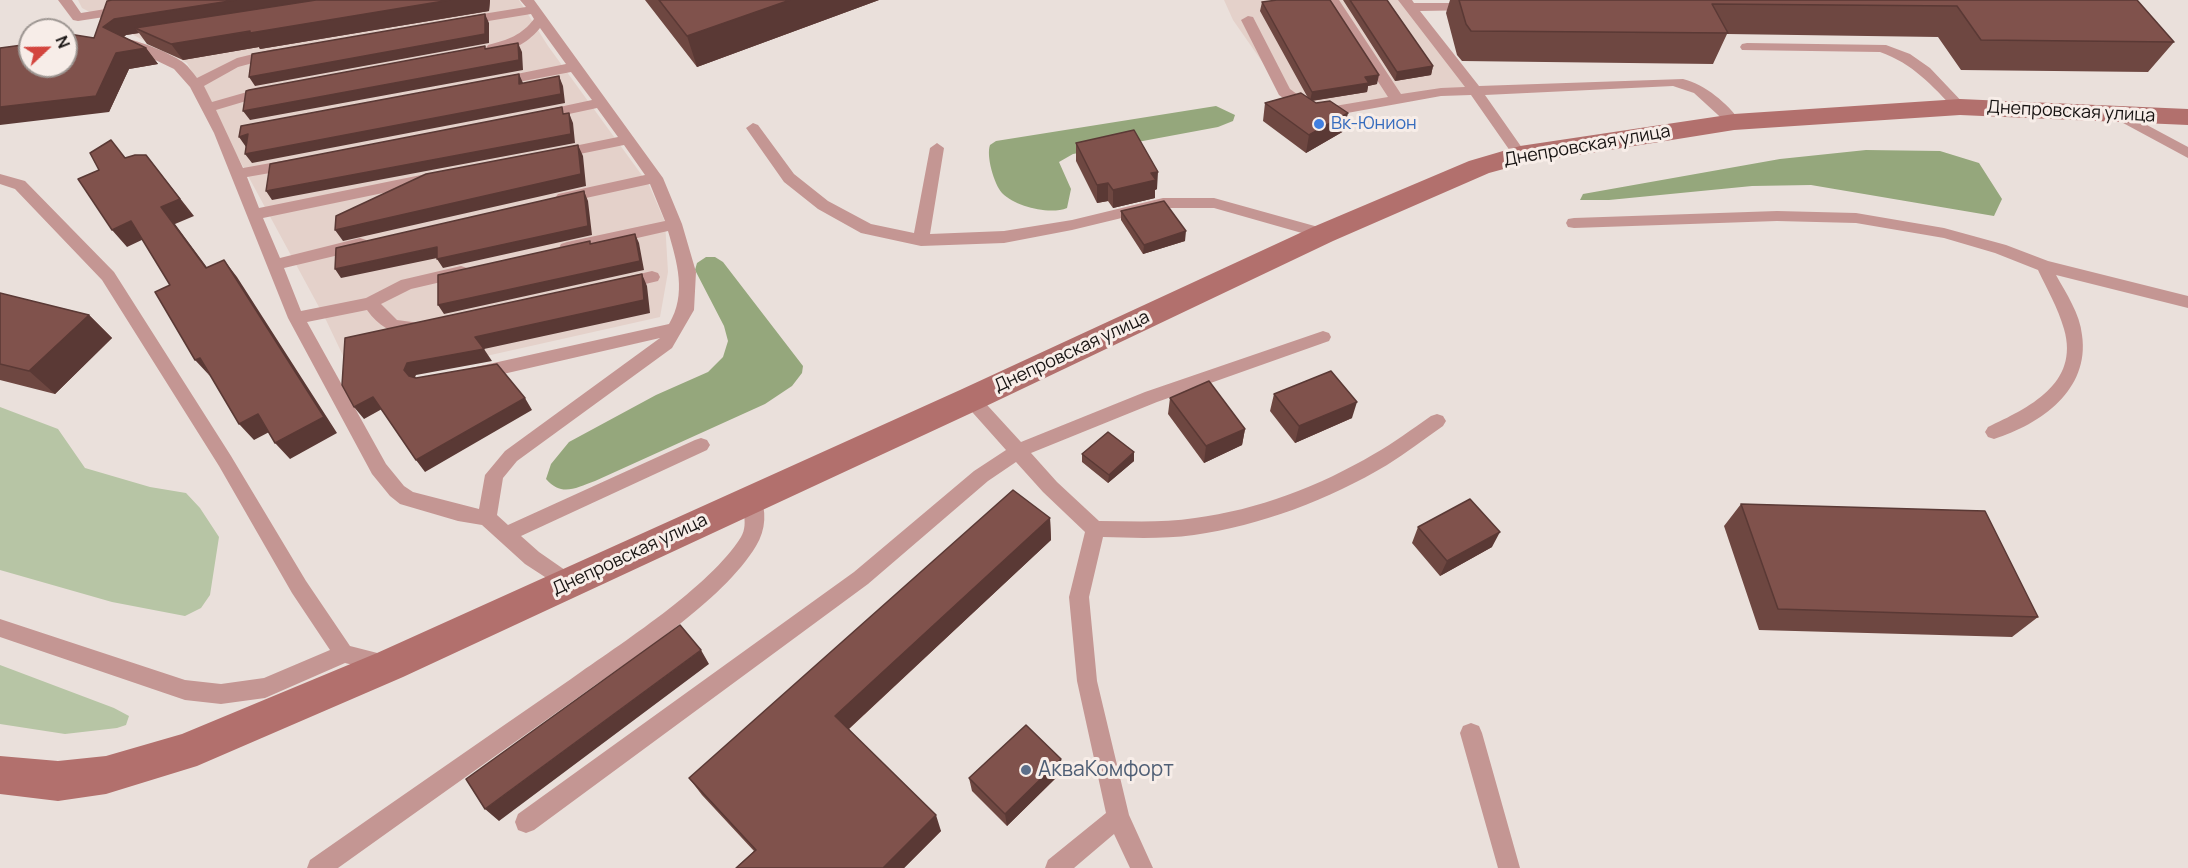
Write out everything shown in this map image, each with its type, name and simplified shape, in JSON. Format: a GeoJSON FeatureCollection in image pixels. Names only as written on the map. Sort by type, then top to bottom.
{"type":"FeatureCollection","features":[{"type":"Feature","properties":{"kind":"main road","name":"Днепровская улица"},"geometry":{"type":"LineString","coordinates":[[0,775],[58,781],[106,775],[183,753],[390,665],[971,399],[1323,234],[1479,167],[1520,155],[1734,122],[1960,107],[2188,117]]}},
{"type":"Feature","properties":{"kind":"lane"},"geometry":{"type":"LineString","coordinates":[[1332,0],[1397,99]]}},
{"type":"Feature","properties":{"kind":"lane"},"geometry":{"type":"LineString","coordinates":[[69,1],[78,17],[133,9]]}},
{"type":"Feature","properties":{"kind":"lane"},"geometry":{"type":"LineString","coordinates":[[1408,3],[1482,6]]}},
{"type":"Feature","properties":{"kind":"lane"},"geometry":{"type":"LineString","coordinates":[[1408,3],[1474,89],[1520,155]]}},
{"type":"Feature","properties":{"kind":"lane"},"geometry":{"type":"LineString","coordinates":[[453,23],[533,10]]}},
{"type":"Feature","properties":{"kind":"lane"},"geometry":{"type":"LineString","coordinates":[[479,51],[519,42],[533,30],[533,10]]}},
{"type":"Feature","properties":{"kind":"lane"},"geometry":{"type":"LineString","coordinates":[[487,518],[494,475],[511,456],[651,356],[666,343],[686,310],[688,272],[674,224],[655,178],[625,140],[533,10]]}},
{"type":"Feature","properties":{"kind":"lane"},"geometry":{"type":"LineString","coordinates":[[1248,20],[1284,92],[1314,114],[1441,92],[1474,89],[1687,82],[1699,88],[1734,122]]}},
{"type":"Feature","properties":{"kind":"lane"},"geometry":{"type":"LineString","coordinates":[[147,38],[124,42],[179,66],[195,85],[207,108],[227,132],[237,174],[296,318],[379,469],[397,491],[407,498],[487,518],[504,535],[568,583]]}},
{"type":"Feature","properties":{"kind":"lane"},"geometry":{"type":"LineString","coordinates":[[1747,47],[1881,48],[1897,52],[1935,78],[1960,107]]}},
{"type":"Feature","properties":{"kind":"lane"},"geometry":{"type":"LineString","coordinates":[[195,85],[246,58],[292,50]]}},
{"type":"Feature","properties":{"kind":"lane"},"geometry":{"type":"LineString","coordinates":[[480,85],[574,67]]}},
{"type":"Feature","properties":{"kind":"lane"},"geometry":{"type":"LineString","coordinates":[[207,108],[252,93],[286,86]]}},
{"type":"Feature","properties":{"kind":"lane"},"geometry":{"type":"LineString","coordinates":[[531,117],[601,103]]}},
{"type":"Feature","properties":{"kind":"lane"},"geometry":{"type":"LineString","coordinates":[[2117,114],[2188,153]]}},
{"type":"Feature","properties":{"kind":"lane"},"geometry":{"type":"LineString","coordinates":[[753,128],[789,178],[823,205],[867,230],[921,240],[1004,237],[1072,225],[1163,203],[1214,203],[1323,234]]}},
{"type":"Feature","properties":{"kind":"lane"},"geometry":{"type":"LineString","coordinates":[[544,156],[625,140]]}},
{"type":"Feature","properties":{"kind":"lane"},"geometry":{"type":"LineString","coordinates":[[921,240],[938,148]]}},
{"type":"Feature","properties":{"kind":"lane"},"geometry":{"type":"LineString","coordinates":[[237,174],[308,161]]}},
{"type":"Feature","properties":{"kind":"lane"},"geometry":{"type":"LineString","coordinates":[[253,215],[451,174]]}},
{"type":"Feature","properties":{"kind":"lane"},"geometry":{"type":"LineString","coordinates":[[0,178],[20,185],[108,276],[225,461],[298,587],[344,654]]}},
{"type":"Feature","properties":{"kind":"lane"},"geometry":{"type":"LineString","coordinates":[[546,202],[655,178]]}},
{"type":"Feature","properties":{"kind":"lane"},"geometry":{"type":"LineString","coordinates":[[1574,222],[1777,216],[1856,218],[1944,233],[2000,249],[2044,266],[2188,302]]}},
{"type":"Feature","properties":{"kind":"lane"},"geometry":{"type":"LineString","coordinates":[[546,253],[674,224]]}},
{"type":"Feature","properties":{"kind":"lane"},"geometry":{"type":"LineString","coordinates":[[273,265],[375,241]]}},
{"type":"Feature","properties":{"kind":"lane"},"geometry":{"type":"LineString","coordinates":[[1994,432],[2038,411],[2066,386],[2074,362],[2074,333],[2044,266]]}},
{"type":"Feature","properties":{"kind":"lane"},"geometry":{"type":"LineString","coordinates":[[296,318],[371,303],[384,294],[408,284],[477,268]]}},
{"type":"Feature","properties":{"kind":"lane"},"geometry":{"type":"LineString","coordinates":[[608,287],[652,277]]}},
{"type":"Feature","properties":{"kind":"lane"},"geometry":{"type":"LineString","coordinates":[[371,303],[385,323],[401,329],[439,325]]}},
{"type":"Feature","properties":{"kind":"lane"},"geometry":{"type":"LineString","coordinates":[[459,376],[674,329]]}},
{"type":"Feature","properties":{"kind":"lane"},"geometry":{"type":"LineString","coordinates":[[526,822],[861,578],[981,476],[1018,451],[1131,405],[1323,337]]}},
{"type":"Feature","properties":{"kind":"lane"},"geometry":{"type":"LineString","coordinates":[[971,399],[1050,487],[1095,529],[1170,529],[1218,522],[1265,509],[1313,493],[1375,463],[1437,421]]}},
{"type":"Feature","properties":{"kind":"lane"},"geometry":{"type":"LineString","coordinates":[[504,535],[701,445]]}},
{"type":"Feature","properties":{"kind":"lane"},"geometry":{"type":"LineString","coordinates":[[318,868],[676,614],[745,549],[755,527],[752,499]]}},
{"type":"Feature","properties":{"kind":"lane"},"geometry":{"type":"LineString","coordinates":[[1095,529],[1079,597],[1087,681],[1118,817],[1142,868]]}},
{"type":"Feature","properties":{"kind":"lane"},"geometry":{"type":"LineString","coordinates":[[0,628],[185,690],[221,694],[265,688],[344,654],[390,665]]}},
{"type":"Feature","properties":{"kind":"lane"},"geometry":{"type":"LineString","coordinates":[[1471,733],[1509,868]]}},
{"type":"Feature","properties":{"kind":"lane"},"geometry":{"type":"LineString","coordinates":[[1056,868],[1118,817]]}},
{"type":"Feature","properties":{"kind":"shaded area"},"geometry":{"type":"Polygon","coordinates":[[[78,0],[519,0],[548,46],[649,185],[665,222],[668,272],[660,317],[357,385],[326,320],[187,63],[82,8],[78,0]]]}},
{"type":"Feature","properties":{"kind":"shaded area"},"geometry":{"type":"Polygon","coordinates":[[[1224,0],[1400,0],[1470,88],[1300,116],[1233,20],[1224,0]]]}},
{"type":"Feature","properties":{"kind":"green space"},"geometry":{"type":"Polygon","coordinates":[[[1216,106],[1235,115],[1233,121],[1218,127],[1073,154],[1059,162],[1071,189],[1067,208],[1052,211],[1024,206],[1008,198],[996,183],[989,150],[990,145],[996,141],[1216,106]]]}},
{"type":"Feature","properties":{"kind":"green space"},"geometry":{"type":"Polygon","coordinates":[[[1866,150],[1940,151],[1979,163],[2002,199],[1994,216],[1811,185],[1752,186],[1609,200],[1580,200],[1583,194],[1780,159],[1866,150]]]}},
{"type":"Feature","properties":{"kind":"green space"},"geometry":{"type":"Polygon","coordinates":[[[706,257],[715,257],[723,262],[803,366],[802,373],[792,386],[765,404],[595,481],[569,489],[552,485],[546,479],[551,464],[569,442],[656,395],[708,372],[723,357],[728,341],[724,326],[695,270],[697,263],[706,257]]]}},
{"type":"Feature","properties":{"kind":"green space"},"geometry":{"type":"Polygon","coordinates":[[[0,407],[58,429],[85,468],[150,487],[186,493],[200,508],[219,537],[210,595],[201,608],[185,616],[112,602],[0,570],[0,407]]]}},
{"type":"Feature","properties":{"kind":"green space"},"geometry":{"type":"Polygon","coordinates":[[[0,665],[114,708],[129,716],[126,725],[65,734],[0,724],[0,665]]]}},
{"type":"Feature","properties":{"kind":"building"},"geometry":{"type":"Polygon","coordinates":[[[236,0],[114,19],[103,27],[146,48],[116,53],[96,96],[0,107],[0,48],[18,46],[18,78],[78,78],[78,35],[94,38],[107,1],[236,0]]]}},
{"type":"Feature","properties":{"kind":"building"},"geometry":{"type":"Polygon","coordinates":[[[316,0],[450,0],[171,44],[135,28],[316,0]]]}},
{"type":"Feature","properties":{"kind":"building"},"geometry":{"type":"Polygon","coordinates":[[[659,0],[790,0],[687,36],[659,0]]]}},
{"type":"Feature","properties":{"kind":"building"},"geometry":{"type":"Polygon","coordinates":[[[1330,0],[1379,75],[1365,77],[1369,83],[1312,92],[1262,2],[1330,0]]]}},
{"type":"Feature","properties":{"kind":"building"},"geometry":{"type":"Polygon","coordinates":[[[1350,0],[1387,0],[1433,66],[1397,72],[1350,0]]]}},
{"type":"Feature","properties":{"kind":"building"},"geometry":{"type":"Polygon","coordinates":[[[1459,0],[2137,0],[2174,42],[1981,40],[1957,6],[1712,4],[1728,33],[1471,31],[1466,24],[1459,0]]]}},
{"type":"Feature","properties":{"kind":"building"},"geometry":{"type":"Polygon","coordinates":[[[485,14],[485,34],[249,77],[252,54],[485,14]]]}},
{"type":"Feature","properties":{"kind":"building"},"geometry":{"type":"Polygon","coordinates":[[[518,43],[519,60],[243,111],[246,91],[249,90],[485,46],[485,49],[518,43]]]}},
{"type":"Feature","properties":{"kind":"building"},"geometry":{"type":"Polygon","coordinates":[[[519,74],[519,84],[559,76],[561,94],[245,154],[248,134],[239,137],[241,126],[519,74]]]}},
{"type":"Feature","properties":{"kind":"building"},"geometry":{"type":"Polygon","coordinates":[[[1301,93],[1316,103],[1330,101],[1348,113],[1309,135],[1265,103],[1301,93]]]}},
{"type":"Feature","properties":{"kind":"building"},"geometry":{"type":"Polygon","coordinates":[[[562,107],[563,114],[569,113],[571,134],[266,191],[270,164],[562,107]]]}},
{"type":"Feature","properties":{"kind":"building"},"geometry":{"type":"Polygon","coordinates":[[[1134,130],[1158,172],[1151,173],[1156,180],[1113,190],[1108,183],[1097,185],[1076,143],[1134,130]]]}},
{"type":"Feature","properties":{"kind":"building"},"geometry":{"type":"Polygon","coordinates":[[[111,140],[125,158],[146,155],[180,199],[161,207],[206,268],[224,260],[324,417],[275,443],[258,414],[239,424],[200,358],[195,360],[155,292],[170,285],[131,221],[112,230],[78,179],[99,170],[90,153],[111,140]]]}},
{"type":"Feature","properties":{"kind":"building"},"geometry":{"type":"Polygon","coordinates":[[[578,145],[581,174],[335,230],[336,216],[426,174],[578,145]]]}},
{"type":"Feature","properties":{"kind":"building"},"geometry":{"type":"Polygon","coordinates":[[[584,191],[588,226],[437,259],[437,247],[335,269],[336,248],[584,191]]]}},
{"type":"Feature","properties":{"kind":"building"},"geometry":{"type":"Polygon","coordinates":[[[1164,201],[1186,231],[1144,245],[1121,211],[1164,201]]]}},
{"type":"Feature","properties":{"kind":"building"},"geometry":{"type":"Polygon","coordinates":[[[635,234],[640,261],[438,305],[438,275],[590,241],[590,244],[635,234]]]}},
{"type":"Feature","properties":{"kind":"building"},"geometry":{"type":"Polygon","coordinates":[[[642,274],[644,300],[475,337],[484,349],[407,363],[404,370],[409,376],[416,378],[497,364],[525,398],[416,460],[373,397],[354,407],[342,385],[345,338],[642,274]]]}},
{"type":"Feature","properties":{"kind":"building"},"geometry":{"type":"Polygon","coordinates":[[[0,293],[89,315],[29,371],[0,364],[0,293]]]}},
{"type":"Feature","properties":{"kind":"building"},"geometry":{"type":"Polygon","coordinates":[[[1331,371],[1357,402],[1299,426],[1274,394],[1331,371]]]}},
{"type":"Feature","properties":{"kind":"building"},"geometry":{"type":"Polygon","coordinates":[[[1209,381],[1245,429],[1206,446],[1170,398],[1209,381]]]}},
{"type":"Feature","properties":{"kind":"building"},"geometry":{"type":"Polygon","coordinates":[[[1108,432],[1134,452],[1109,475],[1082,454],[1108,432]]]}},
{"type":"Feature","properties":{"kind":"building"},"geometry":{"type":"Polygon","coordinates":[[[1013,490],[1050,518],[835,716],[936,815],[883,868],[736,868],[756,850],[689,778],[1013,490]]]}},
{"type":"Feature","properties":{"kind":"building"},"geometry":{"type":"Polygon","coordinates":[[[1470,499],[1500,532],[1447,561],[1418,527],[1470,499]]]}},
{"type":"Feature","properties":{"kind":"building"},"geometry":{"type":"Polygon","coordinates":[[[1741,504],[1985,511],[2038,617],[1778,609],[1741,504]]]}},
{"type":"Feature","properties":{"kind":"building"},"geometry":{"type":"Polygon","coordinates":[[[680,625],[701,650],[485,809],[466,779],[680,625]]]}},
{"type":"Feature","properties":{"kind":"building"},"geometry":{"type":"Polygon","coordinates":[[[1026,725],[1061,759],[1005,814],[969,778],[1026,725]]]}},
{"type":"Feature","properties":{"kind":"place","name":"Вк-Юнион"},"geometry":{"type":"Point","coordinates":[1319,124]}},
{"type":"Feature","properties":{"kind":"place","name":"АкваКомфорт"},"geometry":{"type":"Point","coordinates":[1026,770]}}]}
